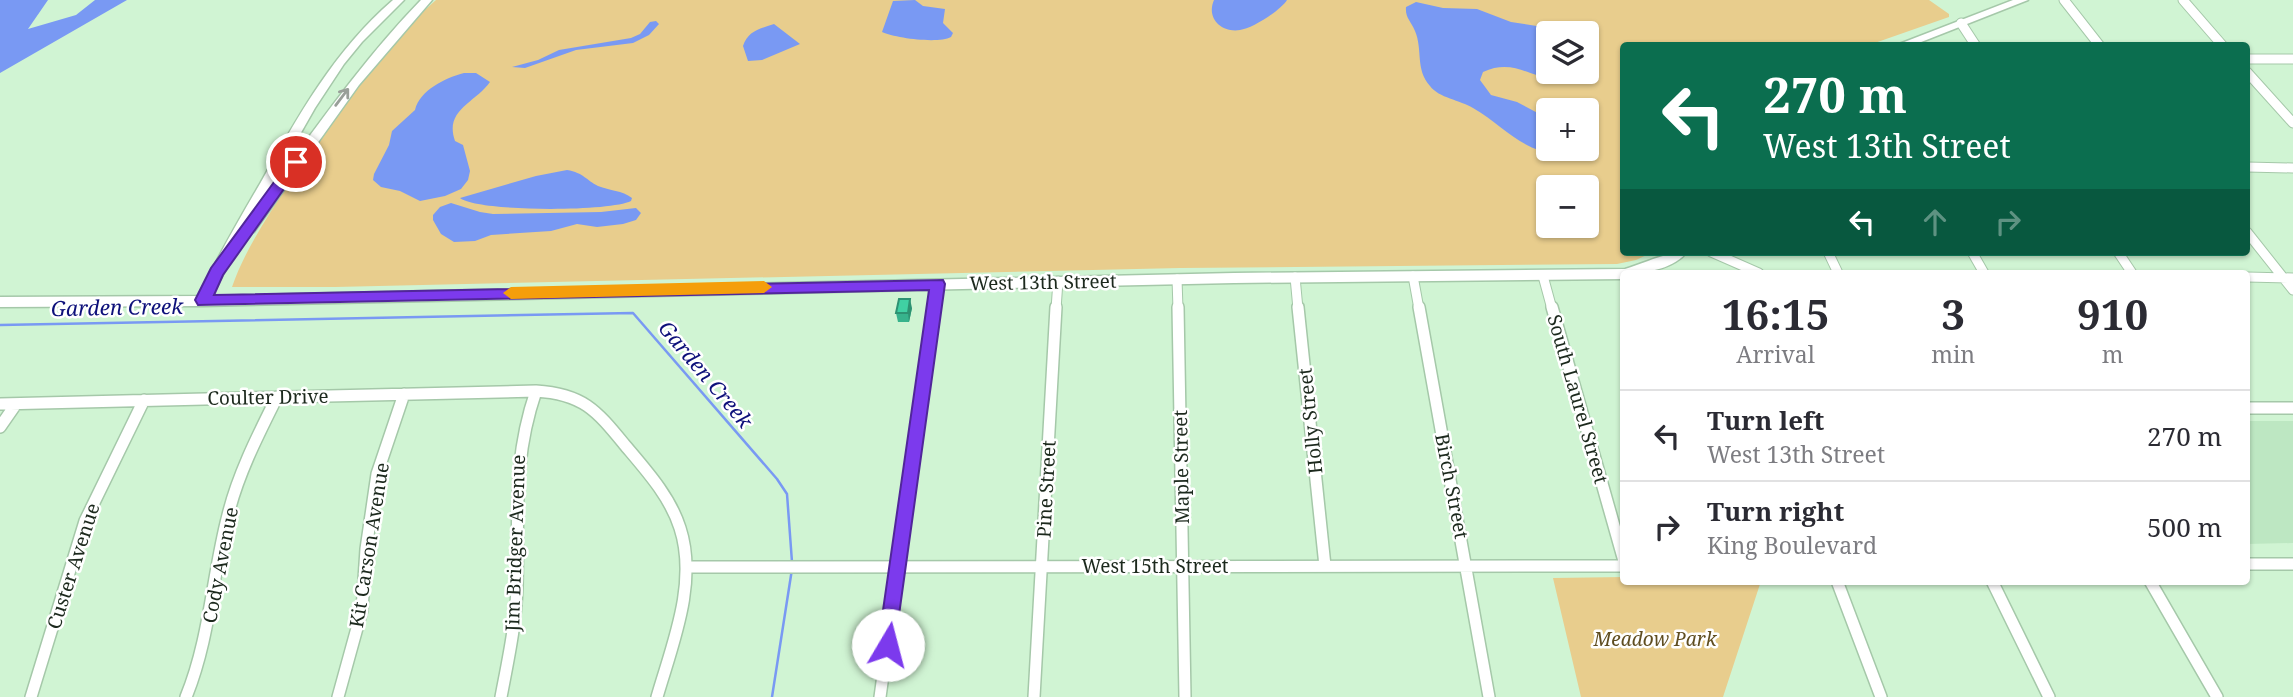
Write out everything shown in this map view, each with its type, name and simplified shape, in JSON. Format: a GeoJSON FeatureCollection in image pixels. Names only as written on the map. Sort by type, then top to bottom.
{"type":"FeatureCollection","features":[{"type":"Feature","properties":{"kind":"main road"},"geometry":{"type":"LineString","coordinates":[[203,300],[327,78],[365,31],[399,0]]}},
{"type":"Feature","properties":{"kind":"main road"},"geometry":{"type":"LineString","coordinates":[[217,272],[359,74],[427,0]]}},
{"type":"Feature","properties":{"kind":"main road"},"geometry":{"type":"LineString","coordinates":[[1910,42],[2023,0]]}},
{"type":"Feature","properties":{"kind":"main road","name":"West 13th Street"},"geometry":{"type":"LineString","coordinates":[[1638,270],[1665,262],[1674,256]]}},
{"type":"Feature","properties":{"kind":"main road","name":"West 13th Street"},"geometry":{"type":"LineString","coordinates":[[0,302],[1058,281],[1620,274]]}},
{"type":"Feature","properties":{"kind":"street"},"geometry":{"type":"LineString","coordinates":[[2064,0],[2097,42]]}},
{"type":"Feature","properties":{"kind":"street"},"geometry":{"type":"LineString","coordinates":[[2183,0],[2220,42]]}},
{"type":"Feature","properties":{"kind":"street"},"geometry":{"type":"LineString","coordinates":[[1961,23],[1973,42]]}},
{"type":"Feature","properties":{"kind":"street"},"geometry":{"type":"LineString","coordinates":[[2250,59],[2293,59]]}},
{"type":"Feature","properties":{"kind":"street"},"geometry":{"type":"LineString","coordinates":[[2250,75],[2293,123]]}},
{"type":"Feature","properties":{"kind":"street"},"geometry":{"type":"LineString","coordinates":[[2250,167],[2293,167]]}},
{"type":"Feature","properties":{"kind":"street"},"geometry":{"type":"LineString","coordinates":[[2250,235],[2288,278],[2293,290]]}},
{"type":"Feature","properties":{"kind":"street"},"geometry":{"type":"LineString","coordinates":[[1721,256],[1752,270]]}},
{"type":"Feature","properties":{"kind":"street","name":"Birch Street"},"geometry":{"type":"LineString","coordinates":[[1413,276],[1489,697]]}},
{"type":"Feature","properties":{"kind":"street","name":"South Laurel Street"},"geometry":{"type":"LineString","coordinates":[[1543,276],[1620,550]]}},
{"type":"Feature","properties":{"kind":"street","name":"Holly Street"},"geometry":{"type":"LineString","coordinates":[[1295,277],[1325,566]]}},
{"type":"Feature","properties":{"kind":"street"},"geometry":{"type":"LineString","coordinates":[[2250,278],[2288,278]]}},
{"type":"Feature","properties":{"kind":"street","name":"Maple Street"},"geometry":{"type":"LineString","coordinates":[[1177,279],[1185,697]]}},
{"type":"Feature","properties":{"kind":"street","name":"Pine Street"},"geometry":{"type":"LineString","coordinates":[[1034,697],[1058,281]]}},
{"type":"Feature","properties":{"kind":"street"},"geometry":{"type":"LineString","coordinates":[[880,697],[937,284]]}},
{"type":"Feature","properties":{"kind":"street","name":"Coulter Drive"},"geometry":{"type":"LineString","coordinates":[[0,404],[536,391],[574,397],[587,403],[602,417],[672,508],[680,532],[686,568],[681,602],[657,697]]}},
{"type":"Feature","properties":{"kind":"street","name":"Jim Bridger Avenue"},"geometry":{"type":"LineString","coordinates":[[501,697],[515,618],[516,468],[521,432],[536,391]]}},
{"type":"Feature","properties":{"kind":"street","name":"Kit Carson Avenue"},"geometry":{"type":"LineString","coordinates":[[338,697],[362,610],[366,549],[377,474],[404,394]]}},
{"type":"Feature","properties":{"kind":"street","name":"Cody Avenue"},"geometry":{"type":"LineString","coordinates":[[186,697],[205,643],[224,531],[233,498],[253,443],[277,397]]}},
{"type":"Feature","properties":{"kind":"street","name":"Custer Avenue"},"geometry":{"type":"LineString","coordinates":[[31,697],[85,521],[144,400]]}},
{"type":"Feature","properties":{"kind":"street"},"geometry":{"type":"LineString","coordinates":[[0,427],[16,404]]}},
{"type":"Feature","properties":{"kind":"street"},"geometry":{"type":"LineString","coordinates":[[2250,408],[2293,408]]}},
{"type":"Feature","properties":{"kind":"street","name":"West 15th Street"},"geometry":{"type":"LineString","coordinates":[[686,568],[778,565],[1620,564]]}},
{"type":"Feature","properties":{"kind":"street"},"geometry":{"type":"LineString","coordinates":[[2250,564],[2293,564]]}},
{"type":"Feature","properties":{"kind":"street"},"geometry":{"type":"LineString","coordinates":[[1839,585],[1881,697]]}},
{"type":"Feature","properties":{"kind":"street"},"geometry":{"type":"LineString","coordinates":[[1994,585],[2049,697]]}},
{"type":"Feature","properties":{"kind":"street"},"geometry":{"type":"LineString","coordinates":[[2152,585],[2217,697]]}},
{"type":"Feature","properties":{"kind":"shaded area"},"geometry":{"type":"Polygon","coordinates":[[[2250,421],[2293,421],[2293,543],[2250,544],[2250,421]]]}},
{"type":"Feature","properties":{"kind":"green space"},"geometry":{"type":"Polygon","coordinates":[[[436,0],[1929,0],[1949,14],[1949,17],[1878,42],[1620,42],[1620,256],[1644,256],[1617,264],[1180,268],[232,287],[256,236],[278,200],[319,138],[373,65],[436,0]]]}},
{"type":"Feature","properties":{"kind":"green space","name":"Meadow Park"},"geometry":{"type":"Polygon","coordinates":[[[1620,577],[1620,585],[1760,585],[1723,697],[1581,697],[1553,578],[1620,577]]]}},
{"type":"Feature","properties":{"kind":"water"},"geometry":{"type":"Polygon","coordinates":[[[0,0],[48,0],[28,29],[76,15],[95,0],[127,0],[0,73],[0,0]]]}},
{"type":"Feature","properties":{"kind":"water"},"geometry":{"type":"Polygon","coordinates":[[[915,0],[923,6],[945,9],[943,23],[953,33],[951,37],[937,40],[917,39],[882,32],[893,1],[915,0]]]}},
{"type":"Feature","properties":{"kind":"water"},"geometry":{"type":"Polygon","coordinates":[[[1214,0],[1287,0],[1259,23],[1245,29],[1233,30],[1217,23],[1212,13],[1214,0]]]}},
{"type":"Feature","properties":{"kind":"water"},"geometry":{"type":"Polygon","coordinates":[[[1416,2],[1443,8],[1477,9],[1511,22],[1536,26],[1536,74],[1506,67],[1495,68],[1483,72],[1480,80],[1491,95],[1517,102],[1536,112],[1536,149],[1473,108],[1434,90],[1422,73],[1417,38],[1406,14],[1406,7],[1416,2]]]}},
{"type":"Feature","properties":{"kind":"water"},"geometry":{"type":"Polygon","coordinates":[[[656,21],[659,24],[649,35],[633,43],[576,50],[525,68],[512,67],[538,60],[559,50],[631,38],[640,34],[650,22],[656,21]]]}},
{"type":"Feature","properties":{"kind":"water"},"geometry":{"type":"Polygon","coordinates":[[[774,24],[800,44],[762,60],[748,61],[743,46],[748,37],[755,31],[774,24]]]}},
{"type":"Feature","properties":{"kind":"water"},"geometry":{"type":"Polygon","coordinates":[[[464,73],[476,73],[490,82],[457,114],[454,122],[455,141],[463,145],[470,171],[468,180],[461,189],[445,196],[420,201],[400,191],[381,187],[373,180],[374,174],[389,145],[392,131],[415,110],[422,96],[428,91],[449,78],[464,73]]]}},
{"type":"Feature","properties":{"kind":"water"},"geometry":{"type":"Polygon","coordinates":[[[567,170],[598,186],[624,193],[632,198],[631,201],[598,207],[544,209],[491,206],[460,198],[536,176],[567,170]]]}},
{"type":"Feature","properties":{"kind":"water"},"geometry":{"type":"Polygon","coordinates":[[[451,203],[493,214],[601,212],[636,208],[641,213],[636,220],[623,224],[597,227],[577,224],[551,231],[491,235],[475,241],[454,242],[441,234],[433,220],[433,215],[440,207],[451,203]]]}},
{"type":"Feature","properties":{"kind":"building"},"geometry":{"type":"Polygon","coordinates":[[[899,299],[910,299],[908,313],[896,313],[899,299]]]}},
{"type":"Feature","properties":{"kind":"waterway","name":"Garden Creek"},"geometry":{"type":"LineString","coordinates":[[0,325],[633,313],[777,479],[787,494],[792,562]]}},
{"type":"Feature","properties":{"kind":"waterway","name":"Garden Creek"},"geometry":{"type":"LineString","coordinates":[[772,697],[792,569]]}},
{"type":"Feature","properties":{"kind":"slow traffic"},"geometry":{"type":"LineString","coordinates":[[511,293],[764,287]]}},
{"type":"Feature","properties":{"kind":"route"},"geometry":{"type":"LineString","coordinates":[[296,162],[217,272],[203,300],[937,284],[888,645]]}}]}
